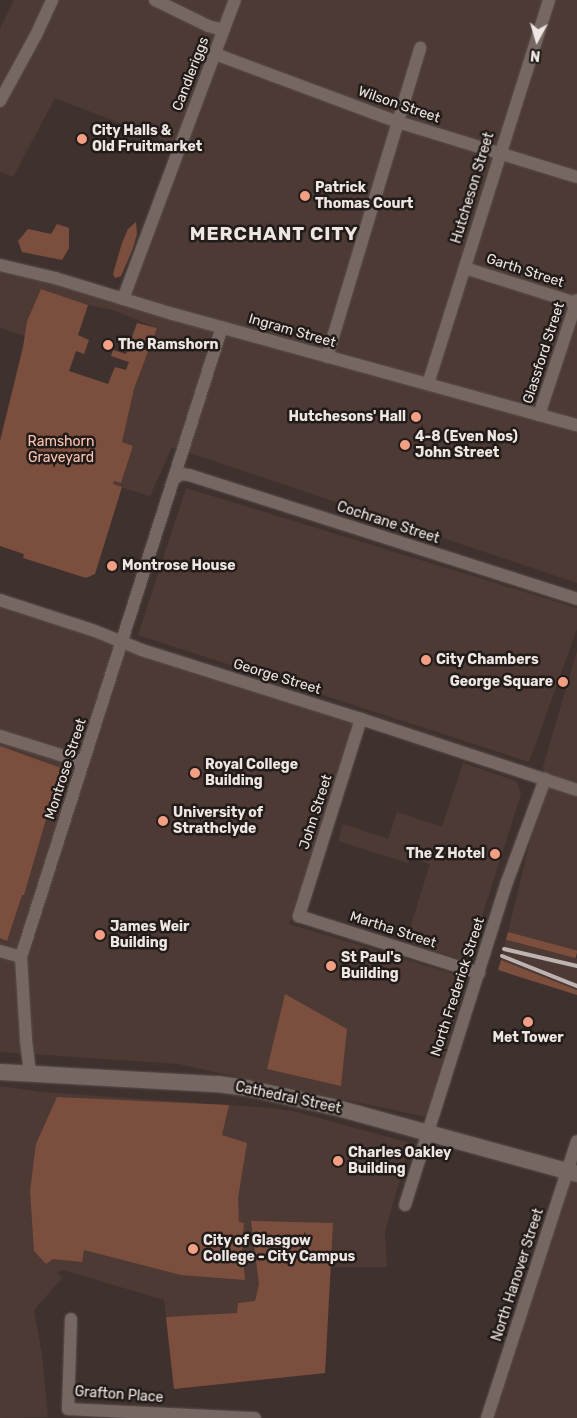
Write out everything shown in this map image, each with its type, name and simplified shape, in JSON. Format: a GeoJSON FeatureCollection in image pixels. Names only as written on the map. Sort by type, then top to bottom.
{"type":"FeatureCollection","features":[{"type":"Feature","properties":{"kind":"street"},"geometry":{"type":"LineString","coordinates":[[0,101],[52,0]]}},
{"type":"Feature","properties":{"kind":"street"},"geometry":{"type":"LineString","coordinates":[[155,0],[208,26],[224,30]]}},
{"type":"Feature","properties":{"kind":"street","name":"Candleriggs"},"geometry":{"type":"LineString","coordinates":[[123,299],[235,0]]}},
{"type":"Feature","properties":{"kind":"street","name":"Hutcheson Street"},"geometry":{"type":"LineString","coordinates":[[428,384],[549,0]]}},
{"type":"Feature","properties":{"kind":"street"},"geometry":{"type":"LineString","coordinates":[[327,357],[420,48]]}},
{"type":"Feature","properties":{"kind":"street","name":"Wilson Street"},"geometry":{"type":"LineString","coordinates":[[214,54],[398,122],[577,177]]}},
{"type":"Feature","properties":{"kind":"street","name":"Ingram Street"},"geometry":{"type":"LineString","coordinates":[[0,265],[56,278],[327,357],[577,425]]}},
{"type":"Feature","properties":{"kind":"street","name":"Garth Street"},"geometry":{"type":"LineString","coordinates":[[464,268],[576,302]]}},
{"type":"Feature","properties":{"kind":"street","name":"Glassford Street"},"geometry":{"type":"LineString","coordinates":[[540,415],[576,302]]}},
{"type":"Feature","properties":{"kind":"street","name":"Montrose Street"},"geometry":{"type":"LineString","coordinates":[[30,1073],[26,1039],[22,957],[222,327]]}},
{"type":"Feature","properties":{"kind":"street","name":"Montrose Street"},"geometry":{"type":"LineString","coordinates":[[184,447],[189,475]]}},
{"type":"Feature","properties":{"kind":"street"},"geometry":{"type":"LineString","coordinates":[[174,479],[181,474],[189,475]]}},
{"type":"Feature","properties":{"kind":"street","name":"Cochrane Street"},"geometry":{"type":"LineString","coordinates":[[189,475],[577,599]]}},
{"type":"Feature","properties":{"kind":"street","name":"George Street"},"geometry":{"type":"LineString","coordinates":[[0,600],[121,642],[361,718],[545,780]]}},
{"type":"Feature","properties":{"kind":"street","name":"John Street"},"geometry":{"type":"LineString","coordinates":[[299,916],[361,718]]}},
{"type":"Feature","properties":{"kind":"street"},"geometry":{"type":"LineString","coordinates":[[0,736],[83,762]]}},
{"type":"Feature","properties":{"kind":"street"},"geometry":{"type":"LineString","coordinates":[[545,780],[577,790]]}},
{"type":"Feature","properties":{"kind":"street","name":"North Frederick Street"},"geometry":{"type":"LineString","coordinates":[[404,1205],[507,882],[545,780]]}},
{"type":"Feature","properties":{"kind":"street","name":"Martha Street"},"geometry":{"type":"LineString","coordinates":[[299,916],[478,973]]}},
{"type":"Feature","properties":{"kind":"street"},"geometry":{"type":"LineString","coordinates":[[0,951],[22,957]]}},
{"type":"Feature","properties":{"kind":"street","name":"Cathedral Street"},"geometry":{"type":"LineString","coordinates":[[0,1072],[243,1087],[334,1107],[572,1172]]}},
{"type":"Feature","properties":{"kind":"street","name":"North Hanover Street"},"geometry":{"type":"LineString","coordinates":[[487,1418],[572,1172],[577,1141]]}},
{"type":"Feature","properties":{"kind":"street","name":"Grafton Place"},"geometry":{"type":"LineString","coordinates":[[70,1319],[68,1409],[255,1418]]}},
{"type":"Feature","properties":{"kind":"shaded area"},"geometry":{"type":"Polygon","coordinates":[[[14,0],[577,0],[577,583],[172,447],[150,496],[113,485],[114,481],[121,483],[133,446],[121,443],[134,389],[157,328],[113,310],[88,305],[41,289],[27,321],[25,336],[0,328],[0,265],[123,298],[179,146],[55,98],[13,177],[0,172],[0,29],[14,0]]]}},
{"type":"Feature","properties":{"kind":"shaded area"},"geometry":{"type":"Polygon","coordinates":[[[186,488],[577,608],[577,629],[529,762],[138,635],[186,488]]]}},
{"type":"Feature","properties":{"kind":"shaded area","name":"University of Strathclyde"},"geometry":{"type":"Polygon","coordinates":[[[0,600],[361,719],[289,924],[467,978],[426,1117],[178,1064],[0,1052],[0,600]]]}},
{"type":"Feature","properties":{"kind":"shaded area"},"geometry":{"type":"Polygon","coordinates":[[[577,651],[577,951],[508,932],[545,780],[543,767],[577,651]]]}},
{"type":"Feature","properties":{"kind":"shaded area"},"geometry":{"type":"Polygon","coordinates":[[[463,763],[516,781],[521,794],[469,957],[463,960],[406,941],[430,864],[410,858],[408,863],[338,841],[343,824],[388,839],[397,812],[442,827],[463,763]]]}},
{"type":"Feature","properties":{"kind":"shaded area"},"geometry":{"type":"Polygon","coordinates":[[[506,940],[577,959],[577,990],[501,960],[506,940]]]}},
{"type":"Feature","properties":{"kind":"shaded area","name":"City of Glasgow College - City Campus"},"geometry":{"type":"Polygon","coordinates":[[[0,1086],[41,1092],[271,1108],[297,1112],[410,1143],[385,1232],[387,1267],[331,1267],[325,1373],[174,1389],[164,1300],[63,1270],[57,1272],[62,1278],[34,1310],[42,1355],[48,1417],[0,1418],[0,1086]]]}},
{"type":"Feature","properties":{"kind":"shaded area"},"geometry":{"type":"Polygon","coordinates":[[[577,1141],[577,1418],[487,1418],[577,1141]]]}},
{"type":"Feature","properties":{"kind":"green space"},"geometry":{"type":"Polygon","coordinates":[[[136,222],[137,234],[132,251],[121,276],[115,278],[113,274],[122,243],[128,229],[136,222]]]}},
{"type":"Feature","properties":{"kind":"green space"},"geometry":{"type":"Polygon","coordinates":[[[57,224],[69,228],[69,248],[62,260],[22,252],[18,241],[28,229],[51,234],[57,224]]]}},
{"type":"Feature","properties":{"kind":"green space","name":"Ramshorn Graveyard"},"geometry":{"type":"Polygon","coordinates":[[[41,289],[88,305],[78,335],[89,340],[84,354],[76,351],[69,371],[108,384],[115,367],[126,370],[129,362],[111,356],[113,350],[126,354],[137,323],[157,328],[134,389],[122,442],[133,446],[121,483],[114,481],[113,484],[122,487],[95,574],[86,578],[23,558],[24,554],[0,546],[0,441],[23,347],[27,321],[41,289]]]}},
{"type":"Feature","properties":{"kind":"green space"},"geometry":{"type":"Polygon","coordinates":[[[0,746],[61,768],[24,895],[22,895],[7,941],[0,938],[0,746]]]}},
{"type":"Feature","properties":{"kind":"green space"},"geometry":{"type":"Polygon","coordinates":[[[508,932],[577,950],[575,958],[506,940],[508,932]]]}},
{"type":"Feature","properties":{"kind":"green space"},"geometry":{"type":"Polygon","coordinates":[[[501,960],[577,990],[577,995],[498,970],[501,960]]]}},
{"type":"Feature","properties":{"kind":"green space"},"geometry":{"type":"Polygon","coordinates":[[[285,994],[347,1029],[341,1086],[267,1069],[285,994]]]}},
{"type":"Feature","properties":{"kind":"green space"},"geometry":{"type":"Polygon","coordinates":[[[57,1097],[229,1105],[222,1135],[247,1143],[238,1198],[239,1222],[244,1223],[242,1246],[245,1280],[181,1275],[84,1250],[82,1262],[53,1259],[46,1264],[34,1251],[30,1191],[36,1144],[57,1097]]]}},
{"type":"Feature","properties":{"kind":"green space"},"geometry":{"type":"Polygon","coordinates":[[[251,1221],[333,1223],[325,1373],[174,1389],[166,1317],[237,1313],[238,1303],[255,1301],[259,1284],[251,1221]]]}},
{"type":"Feature","properties":{"kind":"railway"},"geometry":{"type":"LineString","coordinates":[[504,949],[577,966]]}},
{"type":"Feature","properties":{"kind":"railway"},"geometry":{"type":"LineString","coordinates":[[502,956],[577,986]]}},
{"type":"Feature","properties":{"kind":"place","name":"City Halls & Old Fruitmarket"},"geometry":{"type":"Point","coordinates":[82,139]}},
{"type":"Feature","properties":{"kind":"place","name":"Patrick Thomas Court"},"geometry":{"type":"Point","coordinates":[305,196]}},
{"type":"Feature","properties":{"kind":"place","name":"The Ramshorn"},"geometry":{"type":"Point","coordinates":[108,345]}},
{"type":"Feature","properties":{"kind":"place","name":"Hutchesons' Hall"},"geometry":{"type":"Point","coordinates":[416,417]}},
{"type":"Feature","properties":{"kind":"place","name":"4-8 (Even Nos) John Street"},"geometry":{"type":"Point","coordinates":[405,445]}},
{"type":"Feature","properties":{"kind":"place","name":"Montrose House"},"geometry":{"type":"Point","coordinates":[112,566]}},
{"type":"Feature","properties":{"kind":"place","name":"City Chambers"},"geometry":{"type":"Point","coordinates":[426,660]}},
{"type":"Feature","properties":{"kind":"place","name":"George Square"},"geometry":{"type":"Point","coordinates":[563,682]}},
{"type":"Feature","properties":{"kind":"place","name":"Royal College Building"},"geometry":{"type":"Point","coordinates":[195,773]}},
{"type":"Feature","properties":{"kind":"place","name":"University of Strathclyde"},"geometry":{"type":"Point","coordinates":[163,821]}},
{"type":"Feature","properties":{"kind":"place","name":"The Z Hotel"},"geometry":{"type":"Point","coordinates":[495,854]}},
{"type":"Feature","properties":{"kind":"place","name":"James Weir Building"},"geometry":{"type":"Point","coordinates":[100,935]}},
{"type":"Feature","properties":{"kind":"place","name":"St Paul's Building"},"geometry":{"type":"Point","coordinates":[331,966]}},
{"type":"Feature","properties":{"kind":"place","name":"Met Tower"},"geometry":{"type":"Point","coordinates":[528,1022]}},
{"type":"Feature","properties":{"kind":"place","name":"Charles Oakley Building"},"geometry":{"type":"Point","coordinates":[338,1161]}},
{"type":"Feature","properties":{"kind":"place","name":"City of Glasgow College - City Campus"},"geometry":{"type":"Point","coordinates":[193,1249]}},
{"type":"Feature","properties":{"kind":"district","name":"MERCHANT CITY"},"geometry":{"type":"Point","coordinates":[274,234]}}]}
